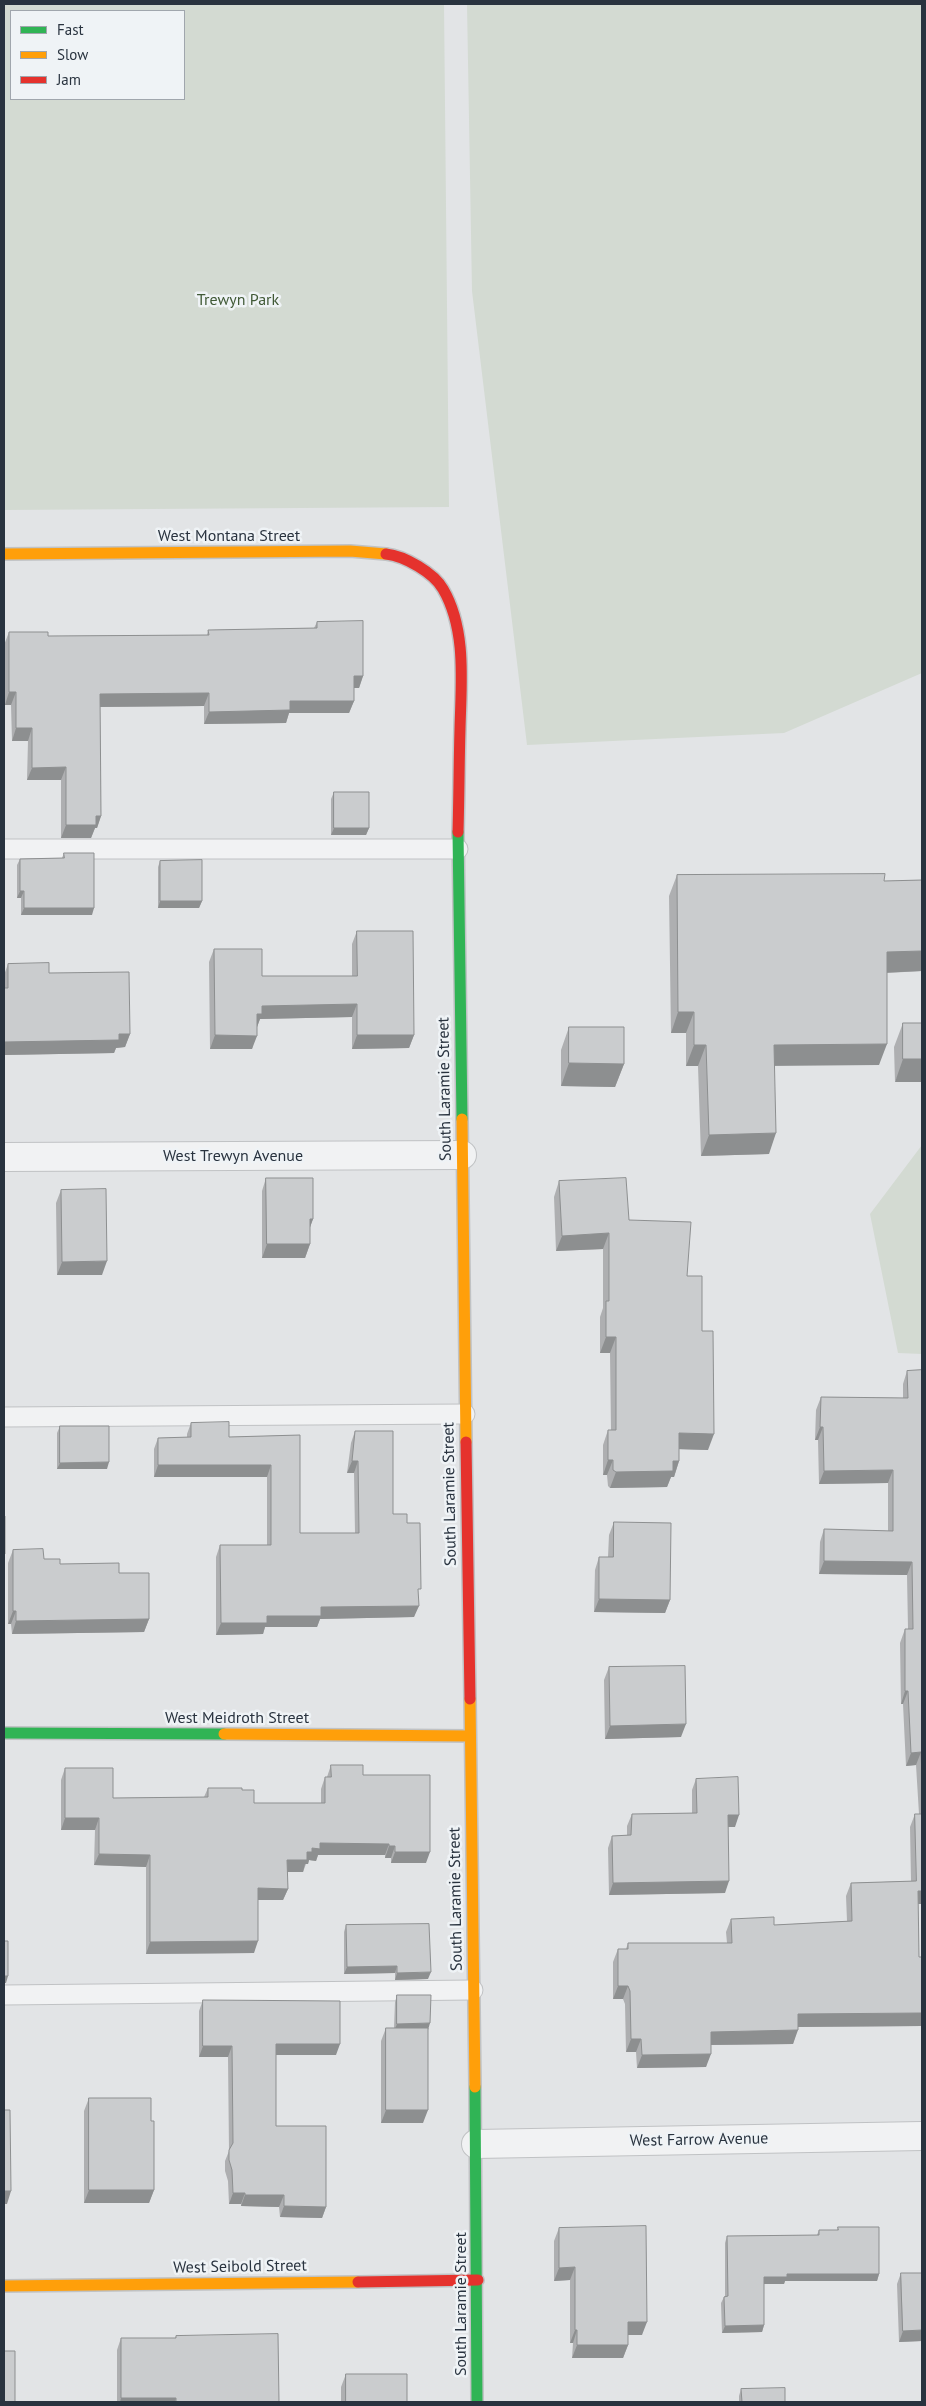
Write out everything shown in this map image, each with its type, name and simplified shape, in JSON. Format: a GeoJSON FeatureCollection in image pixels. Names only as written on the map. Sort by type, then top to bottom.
{"type":"FeatureCollection","features":[{"type":"Feature","properties":{"kind":"street","name":"West Montana Street"},"geometry":{"type":"LineString","coordinates":[[4,554],[372,552],[398,555],[415,563],[443,588]]}},
{"type":"Feature","properties":{"kind":"street","name":"South Laramie Street"},"geometry":{"type":"LineString","coordinates":[[443,588],[454,617],[459,641],[461,666],[458,849],[478,2280],[477,2402]]}},
{"type":"Feature","properties":{"kind":"street","name":"West Trewyn Avenue"},"geometry":{"type":"LineString","coordinates":[[4,1157],[462,1155]]}},
{"type":"Feature","properties":{"kind":"street","name":"West Meidroth Street"},"geometry":{"type":"LineString","coordinates":[[4,1733],[470,1736]]}},
{"type":"Feature","properties":{"kind":"street","name":"West Farrow Avenue"},"geometry":{"type":"LineString","coordinates":[[476,2144],[922,2136]]}},
{"type":"Feature","properties":{"kind":"street","name":"West Seibold Street"},"geometry":{"type":"LineString","coordinates":[[4,2286],[478,2280]]}},
{"type":"Feature","properties":{"kind":"lane"},"geometry":{"type":"LineString","coordinates":[[4,849],[458,849]]}},
{"type":"Feature","properties":{"kind":"lane"},"geometry":{"type":"LineString","coordinates":[[4,1417],[465,1414]]}},
{"type":"Feature","properties":{"kind":"lane"},"geometry":{"type":"LineString","coordinates":[[4,1995],[473,1990]]}},
{"type":"Feature","properties":{"kind":"green space","name":"Trewyn Park"},"geometry":{"type":"Polygon","coordinates":[[[4,4],[444,4],[449,507],[4,510],[4,4]]]}},
{"type":"Feature","properties":{"kind":"green space"},"geometry":{"type":"Polygon","coordinates":[[[467,4],[922,4],[922,673],[784,733],[527,745],[472,291],[467,4]]]}},
{"type":"Feature","properties":{"kind":"green space"},"geometry":{"type":"Polygon","coordinates":[[[922,1145],[922,1354],[898,1353],[870,1214],[922,1145]]]}},
{"type":"Feature","properties":{"kind":"building"},"geometry":{"type":"Polygon","coordinates":[[[363,621],[363,676],[354,676],[354,701],[290,701],[290,710],[209,712],[209,693],[100,694],[101,816],[96,816],[96,825],[66,825],[66,767],[32,768],[32,728],[16,728],[16,692],[9,692],[9,632],[48,632],[48,636],[209,635],[208,630],[317,628],[317,622],[363,621]]]}},
{"type":"Feature","properties":{"kind":"building"},"geometry":{"type":"Polygon","coordinates":[[[334,792],[369,792],[369,828],[334,828],[334,792]]]}},
{"type":"Feature","properties":{"kind":"building"},"geometry":{"type":"Polygon","coordinates":[[[64,853],[94,853],[94,908],[24,908],[24,891],[20,891],[20,859],[64,858],[64,853]]]}},
{"type":"Feature","properties":{"kind":"building"},"geometry":{"type":"Polygon","coordinates":[[[202,860],[202,901],[160,901],[160,861],[202,860]]]}},
{"type":"Feature","properties":{"kind":"building"},"geometry":{"type":"Polygon","coordinates":[[[885,874],[884,881],[922,880],[922,951],[887,952],[887,1044],[774,1045],[776,1133],[709,1135],[706,1045],[694,1045],[694,1012],[678,1012],[677,875],[885,874]]]}},
{"type":"Feature","properties":{"kind":"building"},"geometry":{"type":"Polygon","coordinates":[[[357,931],[413,931],[414,1035],[357,1035],[357,1004],[262,1006],[262,1014],[257,1014],[257,1036],[215,1035],[214,949],[262,949],[262,976],[357,976],[357,931]]]}},
{"type":"Feature","properties":{"kind":"building"},"geometry":{"type":"Polygon","coordinates":[[[49,963],[49,973],[129,972],[130,1034],[119,1034],[119,1040],[4,1042],[4,988],[8,988],[8,964],[49,963]]]}},
{"type":"Feature","properties":{"kind":"building"},"geometry":{"type":"Polygon","coordinates":[[[903,1023],[922,1023],[922,1059],[903,1059],[903,1023]]]}},
{"type":"Feature","properties":{"kind":"building"},"geometry":{"type":"Polygon","coordinates":[[[569,1027],[624,1027],[624,1064],[569,1063],[569,1027]]]}},
{"type":"Feature","properties":{"kind":"building"},"geometry":{"type":"Polygon","coordinates":[[[266,1178],[313,1178],[313,1219],[310,1219],[310,1244],[267,1244],[266,1178]]]}},
{"type":"Feature","properties":{"kind":"building"},"geometry":{"type":"Polygon","coordinates":[[[626,1178],[629,1220],[691,1222],[687,1276],[702,1276],[702,1331],[713,1331],[714,1434],[679,1433],[679,1461],[673,1461],[673,1471],[616,1472],[613,1470],[613,1460],[608,1460],[608,1430],[616,1430],[616,1337],[606,1337],[606,1301],[609,1301],[609,1233],[562,1236],[559,1181],[626,1178]]]}},
{"type":"Feature","properties":{"kind":"building"},"geometry":{"type":"Polygon","coordinates":[[[106,1189],[107,1261],[62,1262],[61,1190],[106,1189]]]}},
{"type":"Feature","properties":{"kind":"building"},"geometry":{"type":"Polygon","coordinates":[[[922,1370],[922,1776],[921,1752],[911,1753],[908,1691],[905,1691],[905,1629],[913,1629],[912,1562],[824,1561],[824,1529],[893,1531],[893,1470],[824,1471],[823,1427],[820,1427],[821,1397],[908,1398],[907,1371],[922,1370]]]}},
{"type":"Feature","properties":{"kind":"building"},"geometry":{"type":"Polygon","coordinates":[[[229,1422],[229,1437],[300,1435],[300,1533],[359,1533],[358,1461],[352,1461],[355,1431],[393,1431],[393,1514],[407,1514],[407,1523],[420,1523],[421,1589],[418,1589],[419,1606],[321,1607],[321,1616],[267,1616],[267,1623],[221,1623],[220,1545],[271,1545],[271,1465],[158,1465],[158,1438],[191,1437],[191,1423],[229,1422]]]}},
{"type":"Feature","properties":{"kind":"building"},"geometry":{"type":"Polygon","coordinates":[[[60,1426],[109,1426],[109,1462],[60,1463],[60,1426]]]}},
{"type":"Feature","properties":{"kind":"building"},"geometry":{"type":"Polygon","coordinates":[[[5,1516],[5,1554],[4,1554],[5,1516]]]}},
{"type":"Feature","properties":{"kind":"building"},"geometry":{"type":"Polygon","coordinates":[[[614,1522],[671,1523],[670,1600],[599,1599],[599,1557],[613,1557],[614,1522]]]}},
{"type":"Feature","properties":{"kind":"building"},"geometry":{"type":"Polygon","coordinates":[[[43,1549],[44,1559],[60,1559],[60,1564],[119,1563],[119,1573],[149,1573],[149,1619],[16,1621],[16,1611],[13,1611],[13,1550],[43,1549]]]}},
{"type":"Feature","properties":{"kind":"building"},"geometry":{"type":"Polygon","coordinates":[[[685,1666],[686,1724],[610,1726],[609,1667],[685,1666]]]}},
{"type":"Feature","properties":{"kind":"building"},"geometry":{"type":"Polygon","coordinates":[[[331,1765],[363,1765],[363,1775],[430,1775],[430,1852],[395,1852],[395,1846],[389,1846],[389,1844],[320,1843],[320,1849],[312,1848],[312,1852],[307,1852],[307,1860],[287,1860],[288,1889],[258,1888],[258,1941],[150,1942],[150,1855],[99,1854],[99,1818],[65,1818],[65,1768],[113,1768],[113,1798],[208,1797],[208,1788],[242,1788],[242,1790],[254,1790],[254,1803],[325,1803],[325,1777],[331,1777],[331,1765]]]}},
{"type":"Feature","properties":{"kind":"building"},"geometry":{"type":"Polygon","coordinates":[[[738,1777],[739,1815],[728,1815],[729,1881],[613,1883],[612,1836],[631,1835],[632,1814],[697,1813],[696,1779],[738,1777]]]}},
{"type":"Feature","properties":{"kind":"building"},"geometry":{"type":"Polygon","coordinates":[[[915,1814],[922,1814],[922,1891],[918,1891],[919,1957],[922,1957],[922,2013],[798,2014],[798,2030],[711,2032],[711,2054],[642,2055],[641,2039],[631,2039],[630,1991],[628,1986],[618,1986],[618,1949],[628,1949],[628,1943],[732,1943],[731,1919],[774,1917],[774,1925],[852,1921],[851,1883],[916,1881],[915,1814]]]}},
{"type":"Feature","properties":{"kind":"building"},"geometry":{"type":"Polygon","coordinates":[[[429,1924],[431,1972],[397,1973],[397,1966],[347,1967],[346,1925],[429,1924]]]}},
{"type":"Feature","properties":{"kind":"building"},"geometry":{"type":"Polygon","coordinates":[[[4,1941],[8,1941],[8,1976],[4,1976],[4,1941]]]}},
{"type":"Feature","properties":{"kind":"building"},"geometry":{"type":"Polygon","coordinates":[[[397,1995],[431,1995],[430,2023],[397,2024],[397,1995]]]}},
{"type":"Feature","properties":{"kind":"building"},"geometry":{"type":"Polygon","coordinates":[[[203,2000],[340,2001],[340,2044],[276,2044],[276,2126],[326,2126],[326,2207],[284,2206],[284,2195],[245,2195],[245,2193],[233,2193],[232,2170],[229,2160],[229,2150],[233,2143],[232,2046],[203,2046],[203,2000]]]}},
{"type":"Feature","properties":{"kind":"building"},"geometry":{"type":"Polygon","coordinates":[[[386,2028],[428,2028],[428,2110],[386,2110],[386,2028]]]}},
{"type":"Feature","properties":{"kind":"building"},"geometry":{"type":"Polygon","coordinates":[[[89,2098],[151,2098],[151,2121],[154,2121],[154,2190],[89,2190],[89,2098]]]}},
{"type":"Feature","properties":{"kind":"building"},"geometry":{"type":"Polygon","coordinates":[[[4,2110],[10,2110],[11,2191],[4,2191],[4,2110]]]}},
{"type":"Feature","properties":{"kind":"building"},"geometry":{"type":"Polygon","coordinates":[[[646,2226],[647,2322],[628,2322],[628,2345],[577,2345],[577,2330],[575,2330],[575,2267],[559,2268],[559,2228],[646,2226]]]}},
{"type":"Feature","properties":{"kind":"building"},"geometry":{"type":"Polygon","coordinates":[[[838,2227],[879,2227],[879,2274],[787,2274],[787,2277],[764,2277],[764,2325],[725,2326],[724,2297],[728,2296],[727,2236],[819,2235],[819,2230],[838,2230],[838,2227]]]}},
{"type":"Feature","properties":{"kind":"building"},"geometry":{"type":"Polygon","coordinates":[[[901,2273],[922,2273],[922,2330],[903,2331],[901,2273]]]}},
{"type":"Feature","properties":{"kind":"building"},"geometry":{"type":"Polygon","coordinates":[[[278,2334],[279,2402],[176,2402],[176,2398],[121,2398],[121,2338],[278,2334]]]}},
{"type":"Feature","properties":{"kind":"building"},"geometry":{"type":"Polygon","coordinates":[[[4,2351],[15,2351],[15,2402],[4,2402],[4,2351]]]}},
{"type":"Feature","properties":{"kind":"building"},"geometry":{"type":"Polygon","coordinates":[[[346,2374],[407,2374],[407,2402],[346,2402],[346,2374]]]}},
{"type":"Feature","properties":{"kind":"building"},"geometry":{"type":"Polygon","coordinates":[[[785,2388],[785,2402],[742,2402],[741,2389],[785,2388]]]}},
{"type":"Feature","properties":{"kind":"traffic: fast"},"geometry":{"type":"LineString","coordinates":[[458,832],[462,1119]]}},
{"type":"Feature","properties":{"kind":"traffic: fast"},"geometry":{"type":"LineString","coordinates":[[4,1733],[224,1734]]}},
{"type":"Feature","properties":{"kind":"traffic: fast"},"geometry":{"type":"LineString","coordinates":[[475,2087],[477,2402]]}},
{"type":"Feature","properties":{"kind":"traffic: slow"},"geometry":{"type":"LineString","coordinates":[[4,554],[350,551],[386,554]]}},
{"type":"Feature","properties":{"kind":"traffic: slow"},"geometry":{"type":"LineString","coordinates":[[462,1119],[466,1442]]}},
{"type":"Feature","properties":{"kind":"traffic: slow"},"geometry":{"type":"LineString","coordinates":[[470,1699],[475,2087]]}},
{"type":"Feature","properties":{"kind":"traffic: slow"},"geometry":{"type":"LineString","coordinates":[[224,1734],[470,1736]]}},
{"type":"Feature","properties":{"kind":"traffic: slow"},"geometry":{"type":"LineString","coordinates":[[4,2286],[358,2282]]}},
{"type":"Feature","properties":{"kind":"traffic: jam"},"geometry":{"type":"LineString","coordinates":[[386,554],[402,558],[418,566],[433,577],[443,589],[451,605],[456,622],[461,658],[458,832]]}},
{"type":"Feature","properties":{"kind":"traffic: jam"},"geometry":{"type":"LineString","coordinates":[[466,1442],[470,1699]]}},
{"type":"Feature","properties":{"kind":"traffic: jam"},"geometry":{"type":"LineString","coordinates":[[358,2282],[478,2280]]}}]}
